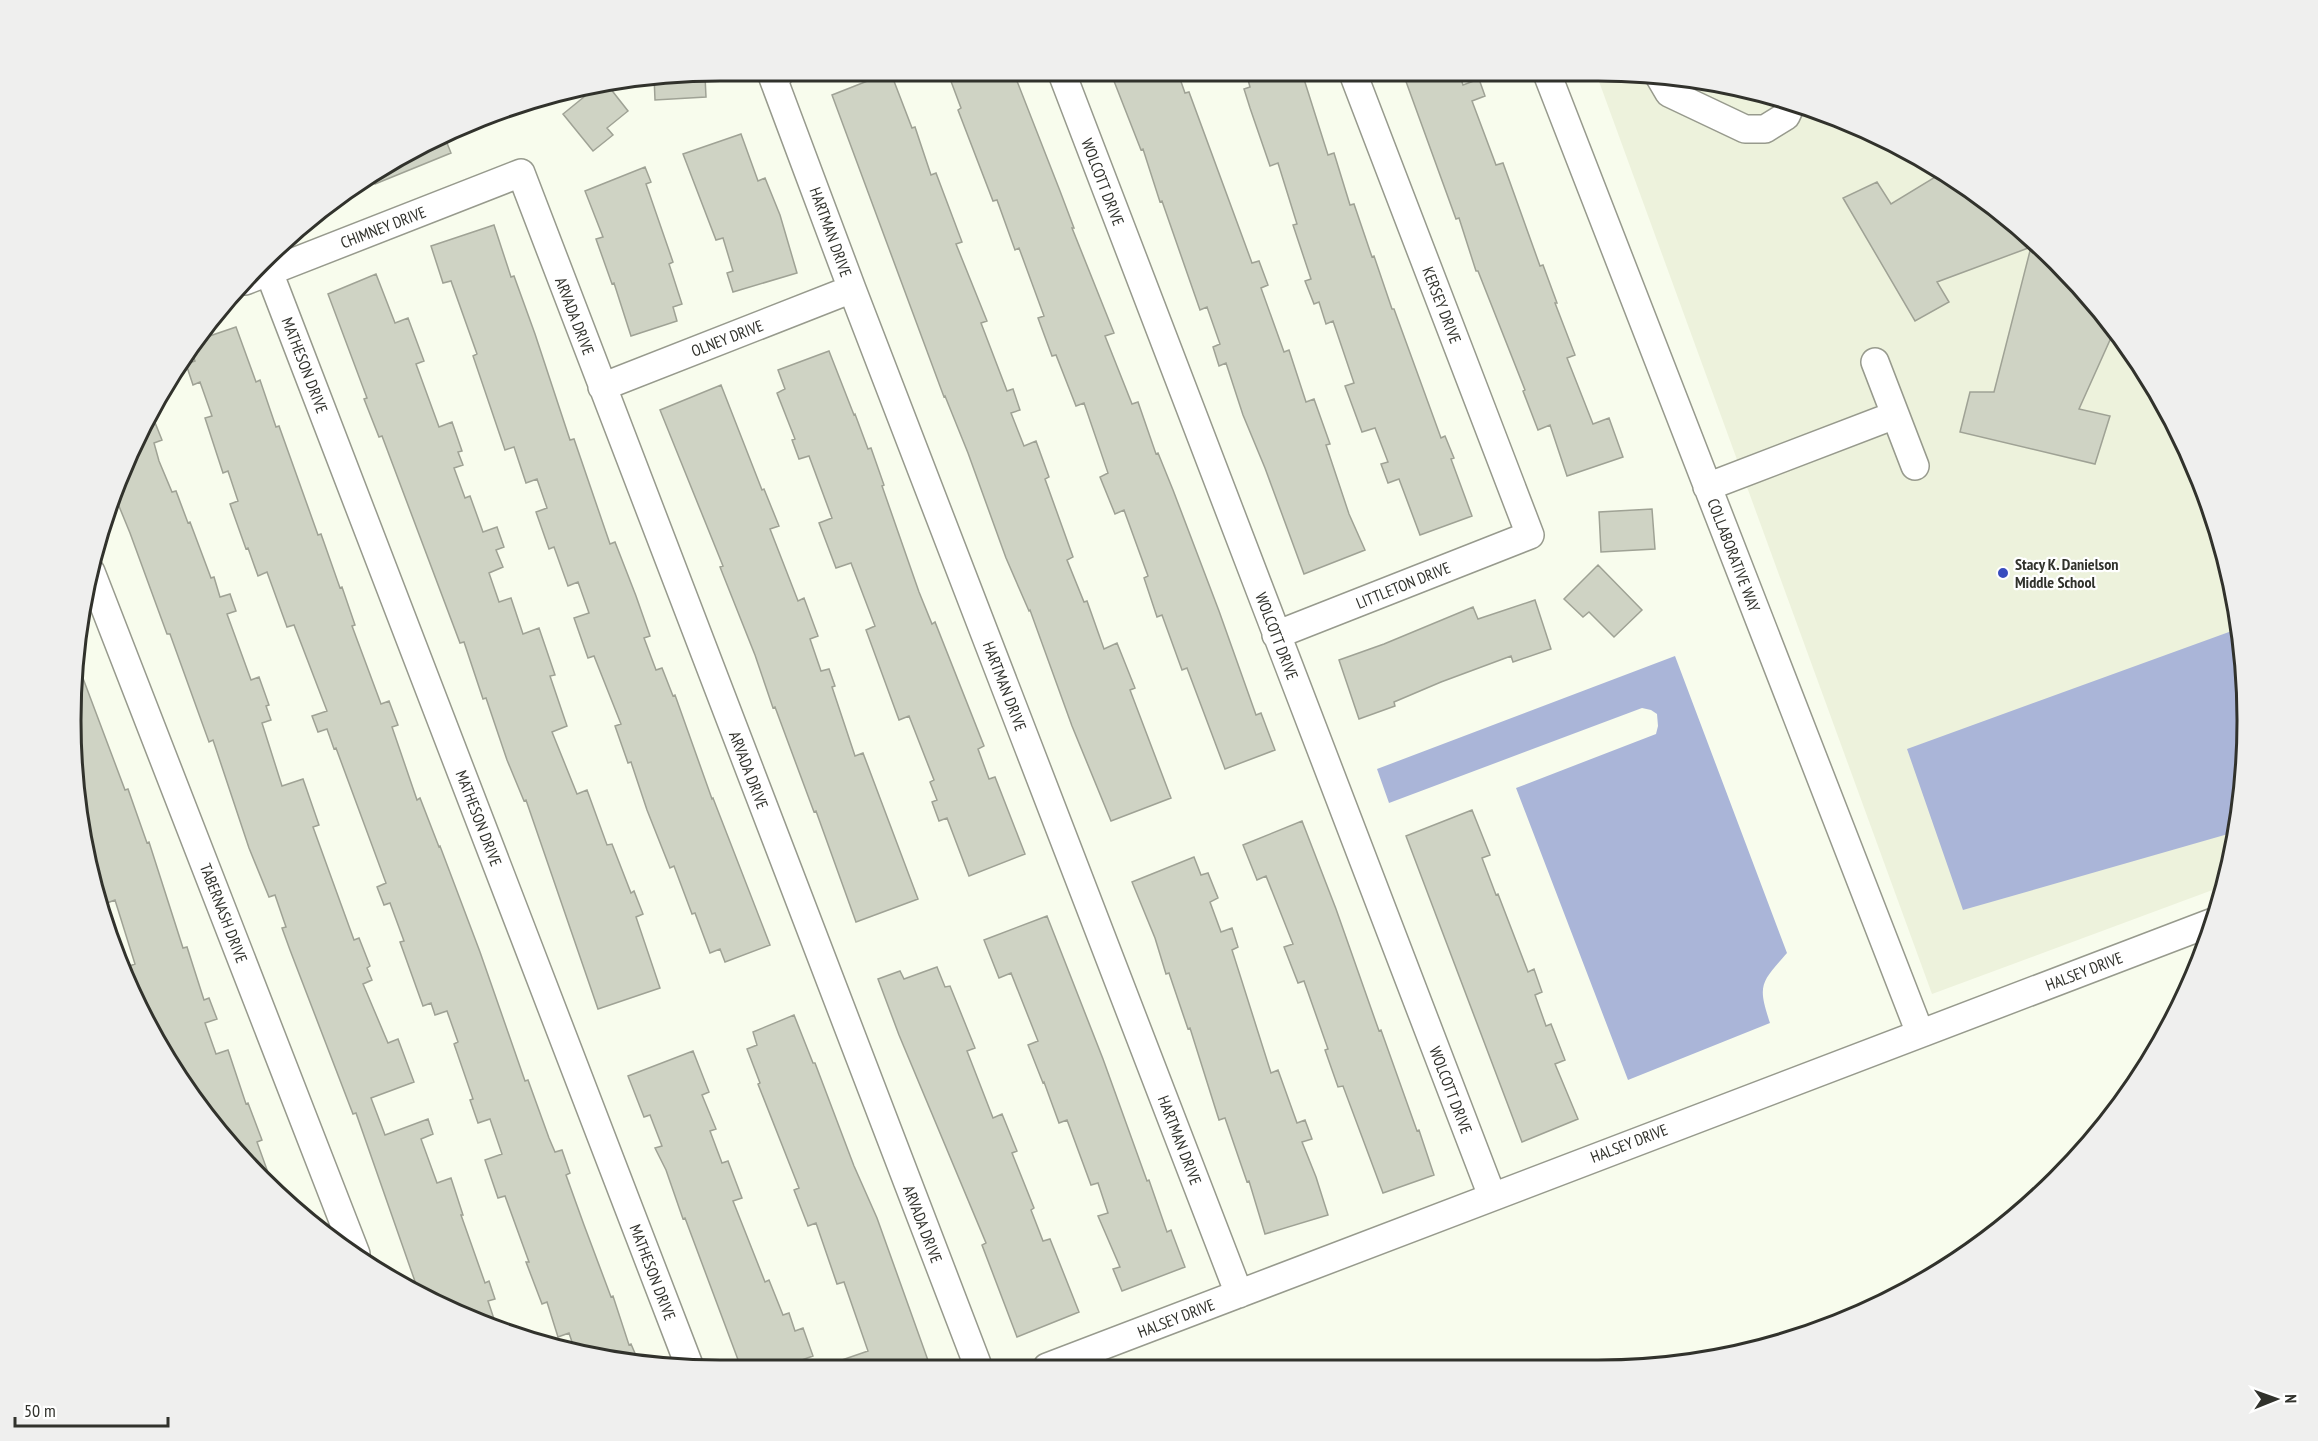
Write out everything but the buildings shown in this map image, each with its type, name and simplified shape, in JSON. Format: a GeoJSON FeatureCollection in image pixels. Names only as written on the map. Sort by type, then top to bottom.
{"type":"FeatureCollection","features":[{"type":"Feature","properties":{"kind":"street","name":"HARTMAN DRIVE"},"geometry":{"type":"LineString","coordinates":[[777,81],[852,289],[1239,1293]]}},
{"type":"Feature","properties":{"kind":"street","name":"WOLCOTT DRIVE"},"geometry":{"type":"LineString","coordinates":[[1065,81],[1492,1196]]}},
{"type":"Feature","properties":{"kind":"street","name":"KERSEY DRIVE"},"geometry":{"type":"LineString","coordinates":[[1356,81],[1530,535]]}},
{"type":"Feature","properties":{"kind":"street","name":"COLLABORATIVE WAY"},"geometry":{"type":"LineString","coordinates":[[1550,81],[1920,1033]]}},
{"type":"Feature","properties":{"kind":"street"},"geometry":{"type":"LineString","coordinates":[[1664,84],[1669,93],[1745,129],[1765,129],[1786,116],[1788,111]]}},
{"type":"Feature","properties":{"kind":"street","name":"CHIMNEY DRIVE"},"geometry":{"type":"LineString","coordinates":[[263,274],[521,173]]}},
{"type":"Feature","properties":{"kind":"street","name":"ARVADA DRIVE"},"geometry":{"type":"LineString","coordinates":[[521,173],[976,1360]]}},
{"type":"Feature","properties":{"kind":"street","name":"MATHESON DRIVE"},"geometry":{"type":"LineString","coordinates":[[258,279],[687,1359]]}},
{"type":"Feature","properties":{"kind":"street","name":"OLNEY DRIVE"},"geometry":{"type":"LineString","coordinates":[[602,387],[852,289]]}},
{"type":"Feature","properties":{"kind":"street"},"geometry":{"type":"LineString","coordinates":[[1875,362],[1915,466]]}},
{"type":"Feature","properties":{"kind":"street"},"geometry":{"type":"LineString","coordinates":[[1707,487],[1895,415]]}},
{"type":"Feature","properties":{"kind":"street","name":"LITTLETON DRIVE"},"geometry":{"type":"LineString","coordinates":[[1276,635],[1530,535]]}},
{"type":"Feature","properties":{"kind":"street","name":"TABERNASH DRIVE"},"geometry":{"type":"LineString","coordinates":[[96,585],[352,1242]]}},
{"type":"Feature","properties":{"kind":"street","name":"HALSEY DRIVE"},"geometry":{"type":"LineString","coordinates":[[1065,1360],[2203,926]]}},
{"type":"Feature","properties":{"kind":"shaded area","name":"Stacy K. Danielson Middle School"},"geometry":{"type":"Polygon","coordinates":[[[1599,81],[1681,86],[1722,93],[1803,115],[1880,147],[1953,189],[1987,213],[2050,268],[2105,331],[2129,365],[2171,438],[2203,515],[2225,596],[2236,679],[2236,762],[2232,804],[2214,889],[1932,994],[1599,81]]]}},
{"type":"Feature","properties":{"kind":"water"},"geometry":{"type":"Polygon","coordinates":[[[2231,631],[2237,720],[2236,762],[2227,834],[1963,910],[1907,749],[2231,631]]]}},
{"type":"Feature","properties":{"kind":"water"},"geometry":{"type":"Polygon","coordinates":[[[1675,656],[1787,953],[1764,985],[1764,1000],[1770,1023],[1628,1080],[1516,788],[1656,734],[1657,714],[1642,708],[1389,803],[1377,769],[1675,656]]]}},
{"type":"Feature","properties":{"kind":"place","name":"Stacy K. Danielson Middle School"},"geometry":{"type":"Point","coordinates":[2003,573]}}]}
